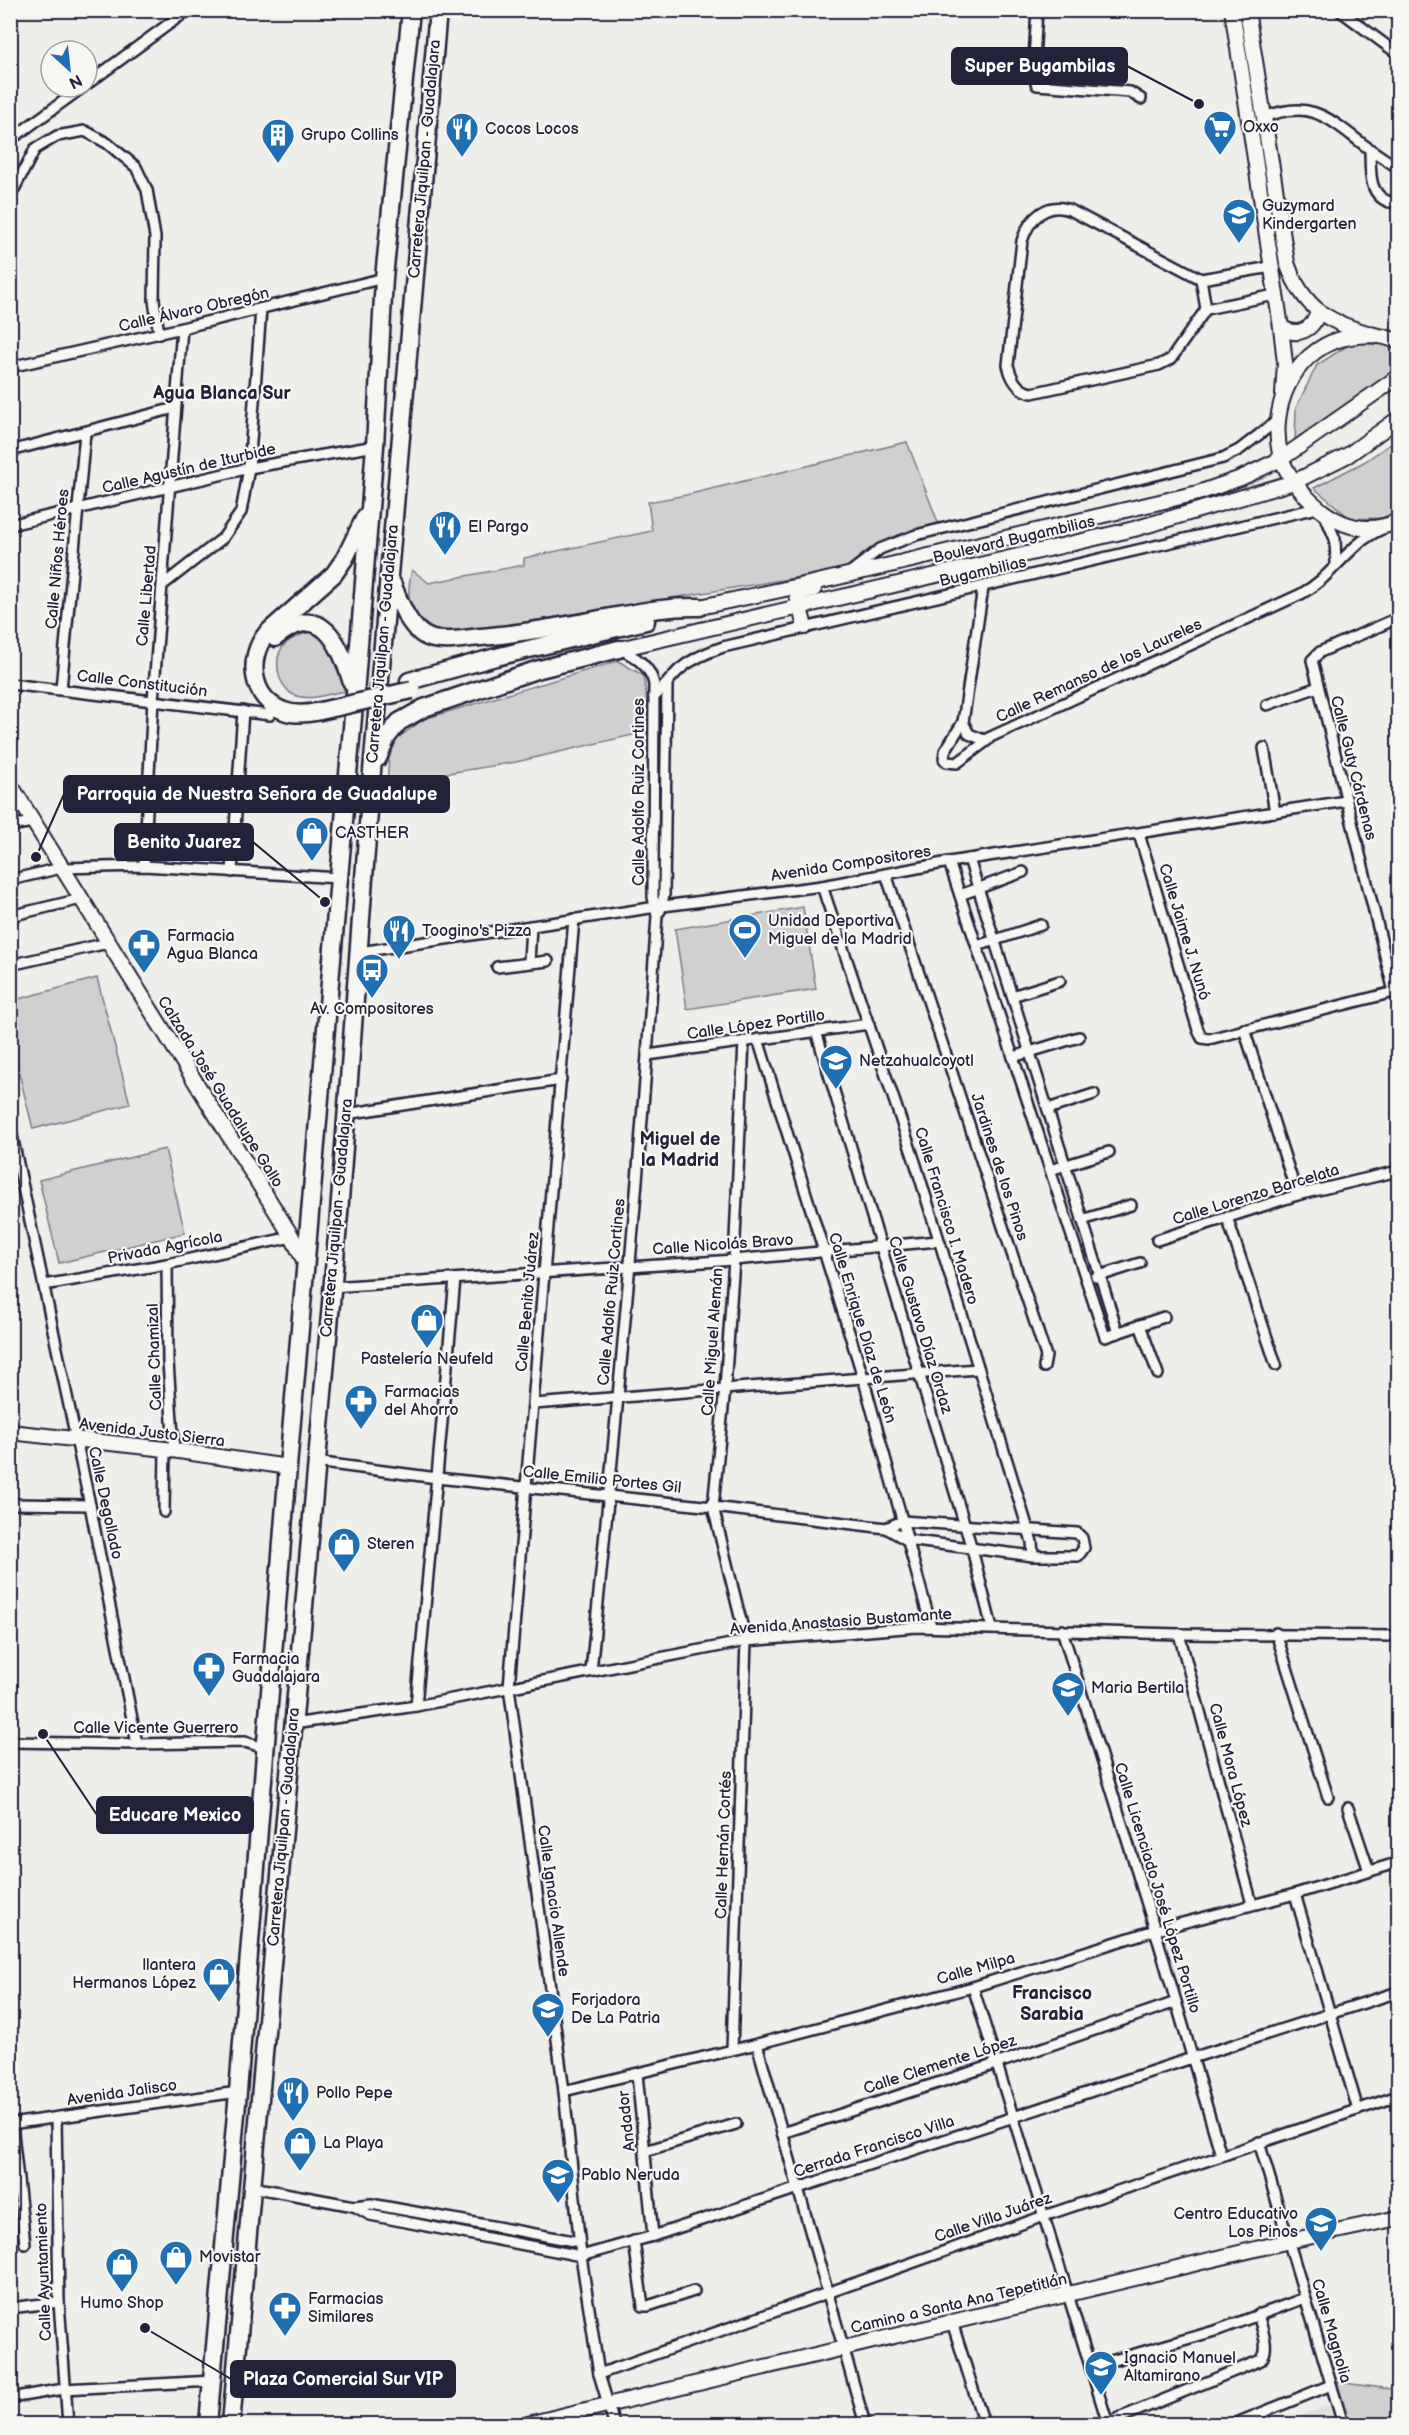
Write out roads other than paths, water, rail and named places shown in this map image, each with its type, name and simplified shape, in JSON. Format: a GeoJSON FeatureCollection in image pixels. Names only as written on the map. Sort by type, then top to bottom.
{"type":"FeatureCollection","features":[{"type":"Feature","properties":{"kind":"highway","name":"Carretera Jiquilpan - Guadalajara"},"geometry":{"type":"LineString","coordinates":[[208,2424],[238,2092],[288,1467],[355,692],[375,446],[384,278],[411,10]]}},
{"type":"Feature","properties":{"kind":"highway","name":"Carretera Jiquilpan - Guadalajara"},"geometry":{"type":"LineString","coordinates":[[231,2424],[360,952],[372,771],[391,579],[438,10]]}},
{"type":"Feature","properties":{"kind":"highway"},"geometry":{"type":"LineString","coordinates":[[370,509],[345,558],[334,574],[267,633],[256,651],[253,664],[255,678],[267,700],[274,706],[290,713],[580,646],[596,645],[619,649]]}},
{"type":"Feature","properties":{"kind":"highway"},"geometry":{"type":"LineString","coordinates":[[391,579],[401,604],[415,628],[430,638],[439,639],[540,629],[669,607],[700,607]]}},
{"type":"Feature","properties":{"kind":"highway"},"geometry":{"type":"LineString","coordinates":[[410,686],[496,657],[700,607]]}},
{"type":"Feature","properties":{"kind":"highway"},"geometry":{"type":"LineString","coordinates":[[315,708],[296,704],[278,696],[267,682],[264,670],[267,651],[275,638],[288,628],[299,624],[322,626],[334,637],[345,660],[355,692]]}},
{"type":"Feature","properties":{"kind":"highway"},"geometry":{"type":"LineString","coordinates":[[372,771],[387,737],[409,714],[443,700],[536,670],[619,649]]}},
{"type":"Feature","properties":{"kind":"street"},"geometry":{"type":"LineString","coordinates":[[99,76],[188,10]]}},
{"type":"Feature","properties":{"kind":"street"},"geometry":{"type":"LineString","coordinates":[[1036,10],[1033,76],[1037,85],[1130,92],[1141,99]]}},
{"type":"Feature","properties":{"kind":"street"},"geometry":{"type":"LineString","coordinates":[[1232,10],[1285,363],[1278,420],[1281,459],[1294,482],[1321,511],[1335,539],[1336,564]]}},
{"type":"Feature","properties":{"kind":"street"},"geometry":{"type":"LineString","coordinates":[[1247,10],[1287,263],[1298,286],[1318,311],[1345,327],[1391,338]]}},
{"type":"Feature","properties":{"kind":"street"},"geometry":{"type":"LineString","coordinates":[[1339,10],[1398,54]]}},
{"type":"Feature","properties":{"kind":"street"},"geometry":{"type":"LineString","coordinates":[[10,140],[67,99]]}},
{"type":"Feature","properties":{"kind":"street"},"geometry":{"type":"LineString","coordinates":[[1263,118],[1288,111],[1316,112],[1326,116],[1370,150],[1398,168]]}},
{"type":"Feature","properties":{"kind":"street"},"geometry":{"type":"LineString","coordinates":[[10,197],[35,149],[57,136],[85,131],[107,143],[136,167],[147,190],[155,237],[154,300],[159,334]]}},
{"type":"Feature","properties":{"kind":"street"},"geometry":{"type":"LineString","coordinates":[[1370,150],[1372,184],[1376,193],[1389,202],[1398,201]]}},
{"type":"Feature","properties":{"kind":"street"},"geometry":{"type":"LineString","coordinates":[[1271,267],[1201,279],[1072,211],[1054,206],[1045,210],[1025,230],[1008,365],[1021,390],[1032,393],[1152,368],[1170,359],[1206,309],[1275,295]]}},
{"type":"Feature","properties":{"kind":"street","name":"Calle Álvaro Obregón"},"geometry":{"type":"LineString","coordinates":[[10,368],[159,334],[384,278]]}},
{"type":"Feature","properties":{"kind":"street"},"geometry":{"type":"LineString","coordinates":[[1201,279],[1206,309]]}},
{"type":"Feature","properties":{"kind":"street"},"geometry":{"type":"LineString","coordinates":[[164,584],[223,538],[241,512],[249,468],[261,309]]}},
{"type":"Feature","properties":{"kind":"street"},"geometry":{"type":"LineString","coordinates":[[1281,327],[1290,332],[1305,331],[1312,325],[1318,311]]}},
{"type":"Feature","properties":{"kind":"street","name":"Calle Libertad"},"geometry":{"type":"LineString","coordinates":[[144,866],[153,700],[164,584],[182,328]]}},
{"type":"Feature","properties":{"kind":"street"},"geometry":{"type":"LineString","coordinates":[[1283,394],[1296,371],[1313,351],[1332,341],[1351,336],[1391,338]]}},
{"type":"Feature","properties":{"kind":"street","name":"Boulevard Bugambilias"},"geometry":{"type":"LineString","coordinates":[[700,607],[1198,493],[1241,478],[1281,459],[1398,377]]}},
{"type":"Feature","properties":{"kind":"street"},"geometry":{"type":"LineString","coordinates":[[10,451],[175,408]]}},
{"type":"Feature","properties":{"kind":"street","name":"Boulevard Bugambilias"},"geometry":{"type":"LineString","coordinates":[[842,576],[880,549],[916,535],[1223,458],[1239,450],[1278,420]]}},
{"type":"Feature","properties":{"kind":"street","name":"Boulevard Bugambilias"},"geometry":{"type":"LineString","coordinates":[[619,649],[1134,529],[1294,482],[1348,455],[1398,420]]}},
{"type":"Feature","properties":{"kind":"street","name":"Calle Niños Héroes"},"geometry":{"type":"LineString","coordinates":[[61,689],[85,433]]}},
{"type":"Feature","properties":{"kind":"street","name":"Calle Agustín de Iturbide"},"geometry":{"type":"LineString","coordinates":[[10,525],[249,468],[375,446]]}},
{"type":"Feature","properties":{"kind":"street"},"geometry":{"type":"LineString","coordinates":[[1321,511],[1357,527],[1385,527],[1398,521]]}},
{"type":"Feature","properties":{"kind":"street","name":"Bugambilias"},"geometry":{"type":"LineString","coordinates":[[654,697],[667,686],[680,669],[702,655],[723,648],[806,627],[1321,511]]}},
{"type":"Feature","properties":{"kind":"street","name":"Calle Remanso de los Laureles"},"geometry":{"type":"LineString","coordinates":[[963,722],[966,731],[973,737],[989,739],[1301,594],[1325,579],[1357,543],[1385,527]]}},
{"type":"Feature","properties":{"kind":"street"},"geometry":{"type":"LineString","coordinates":[[806,627],[798,607],[797,597],[800,593],[825,585],[842,576]]}},
{"type":"Feature","properties":{"kind":"street"},"geometry":{"type":"LineString","coordinates":[[983,588],[963,722],[945,751],[944,759],[947,762],[957,763],[989,739]]}},
{"type":"Feature","properties":{"kind":"street"},"geometry":{"type":"LineString","coordinates":[[759,616],[779,616],[806,627]]}},
{"type":"Feature","properties":{"kind":"street","name":"Calle Guty Cárdenas"},"geometry":{"type":"LineString","coordinates":[[1396,991],[1312,663],[1313,657],[1398,618]]}},
{"type":"Feature","properties":{"kind":"street","name":"Calle Adolfo Ruiz Cortines"},"geometry":{"type":"LineString","coordinates":[[619,649],[632,655],[648,670],[654,684],[658,910]]}},
{"type":"Feature","properties":{"kind":"street","name":"Calle Constitución"},"geometry":{"type":"LineString","coordinates":[[10,684],[270,715]]}},
{"type":"Feature","properties":{"kind":"street","name":"Calle Adolfo Ruiz Cortines"},"geometry":{"type":"LineString","coordinates":[[591,1671],[648,1055],[658,910],[667,686]]}},
{"type":"Feature","properties":{"kind":"street"},"geometry":{"type":"LineString","coordinates":[[1267,705],[1318,687]]}},
{"type":"Feature","properties":{"kind":"street"},"geometry":{"type":"LineString","coordinates":[[232,872],[243,711]]}},
{"type":"Feature","properties":{"kind":"street"},"geometry":{"type":"LineString","coordinates":[[1264,748],[1275,812]]}},
{"type":"Feature","properties":{"kind":"street","name":"Calzada José Guadalupe Gallo"},"geometry":{"type":"LineString","coordinates":[[10,784],[292,1237],[306,1264]]}},
{"type":"Feature","properties":{"kind":"street","name":"Avenida Compositores"},"geometry":{"type":"LineString","coordinates":[[360,952],[574,919],[658,910],[822,886],[949,862],[1346,801]]}},
{"type":"Feature","properties":{"kind":"street"},"geometry":{"type":"LineString","coordinates":[[10,826],[33,822]]}},
{"type":"Feature","properties":{"kind":"street","name":"Calle Jaime J. Nunó"},"geometry":{"type":"LineString","coordinates":[[1139,834],[1197,1030],[1202,1038],[1209,1039],[1244,1029]]}},
{"type":"Feature","properties":{"kind":"street"},"geometry":{"type":"LineString","coordinates":[[969,860],[1118,1333]]}},
{"type":"Feature","properties":{"kind":"street"},"geometry":{"type":"LineString","coordinates":[[949,862],[1105,1336],[1164,1317]]}},
{"type":"Feature","properties":{"kind":"street"},"geometry":{"type":"LineString","coordinates":[[10,880],[61,868],[144,866],[339,878]]}},
{"type":"Feature","properties":{"kind":"street"},"geometry":{"type":"LineString","coordinates":[[960,895],[1023,872]]}},
{"type":"Feature","properties":{"kind":"street","name":"Jardines de los Pinos"},"geometry":{"type":"LineString","coordinates":[[886,874],[1046,1356],[1044,1367]]}},
{"type":"Feature","properties":{"kind":"street","name":"Calle Francisco I. Madero"},"geometry":{"type":"LineString","coordinates":[[822,886],[916,1165],[1032,1542],[1033,1556]]}},
{"type":"Feature","properties":{"kind":"street"},"geometry":{"type":"LineString","coordinates":[[10,916],[81,899]]}},
{"type":"Feature","properties":{"kind":"street","name":"Calle Benito Juárez"},"geometry":{"type":"LineString","coordinates":[[510,1687],[574,919]]}},
{"type":"Feature","properties":{"kind":"street"},"geometry":{"type":"LineString","coordinates":[[976,946],[1041,925]]}},
{"type":"Feature","properties":{"kind":"street"},"geometry":{"type":"LineString","coordinates":[[529,962],[531,926]]}},
{"type":"Feature","properties":{"kind":"street"},"geometry":{"type":"LineString","coordinates":[[10,965],[108,943]]}},
{"type":"Feature","properties":{"kind":"street"},"geometry":{"type":"LineString","coordinates":[[497,967],[548,961]]}},
{"type":"Feature","properties":{"kind":"street"},"geometry":{"type":"LineString","coordinates":[[1012,996],[1060,981]]}},
{"type":"Feature","properties":{"kind":"street"},"geometry":{"type":"LineString","coordinates":[[1297,1195],[1244,1029],[1396,991]]}},
{"type":"Feature","properties":{"kind":"street","name":"Calle López Portillo"},"geometry":{"type":"LineString","coordinates":[[648,1055],[869,1024]]}},
{"type":"Feature","properties":{"kind":"street","name":"Calle Gustavo Díaz Ordaz"},"geometry":{"type":"LineString","coordinates":[[816,1031],[972,1549],[992,1628]]}},
{"type":"Feature","properties":{"kind":"street"},"geometry":{"type":"LineString","coordinates":[[1013,1057],[1079,1036]]}},
{"type":"Feature","properties":{"kind":"street","name":"Calle Enrique Díaz de León"},"geometry":{"type":"LineString","coordinates":[[758,1040],[863,1377],[931,1626]]}},
{"type":"Feature","properties":{"kind":"street","name":"Calle Miguel Alemán"},"geometry":{"type":"LineString","coordinates":[[744,1041],[734,1260],[725,1388],[713,1507],[746,1641]]}},
{"type":"Feature","properties":{"kind":"street"},"geometry":{"type":"LineString","coordinates":[[346,1114],[561,1080]]}},
{"type":"Feature","properties":{"kind":"street"},"geometry":{"type":"LineString","coordinates":[[1048,1109],[1094,1094]]}},
{"type":"Feature","properties":{"kind":"street","name":"Calle Degollado"},"geometry":{"type":"LineString","coordinates":[[10,1126],[90,1505],[137,1744]]}},
{"type":"Feature","properties":{"kind":"street"},"geometry":{"type":"LineString","coordinates":[[1050,1170],[1109,1152]]}},
{"type":"Feature","properties":{"kind":"street","name":"Calle Lorenzo Barcelata"},"geometry":{"type":"LineString","coordinates":[[1156,1240],[1297,1195],[1398,1171]]}},
{"type":"Feature","properties":{"kind":"street"},"geometry":{"type":"LineString","coordinates":[[1082,1220],[1131,1205]]}},
{"type":"Feature","properties":{"kind":"street"},"geometry":{"type":"LineString","coordinates":[[1227,1217],[1276,1365]]}},
{"type":"Feature","properties":{"kind":"street","name":"Privada Agrícola"},"geometry":{"type":"LineString","coordinates":[[44,1285],[167,1264],[292,1237]]}},
{"type":"Feature","properties":{"kind":"street","name":"Calle Nicolás Bravo"},"geometry":{"type":"LineString","coordinates":[[331,1287],[734,1260],[938,1241]]}},
{"type":"Feature","properties":{"kind":"street"},"geometry":{"type":"LineString","coordinates":[[1086,1280],[1140,1263]]}},
{"type":"Feature","properties":{"kind":"street","name":"Calle Chamizal"},"geometry":{"type":"LineString","coordinates":[[164,1512],[170,1449],[167,1264]]}},
{"type":"Feature","properties":{"kind":"street"},"geometry":{"type":"LineString","coordinates":[[416,1706],[455,1279]]}},
{"type":"Feature","properties":{"kind":"street"},"geometry":{"type":"LineString","coordinates":[[1140,1325],[1158,1374]]}},
{"type":"Feature","properties":{"kind":"street"},"geometry":{"type":"LineString","coordinates":[[534,1404],[977,1369]]}},
{"type":"Feature","properties":{"kind":"street","name":"Avenida Justo Sierra"},"geometry":{"type":"LineString","coordinates":[[10,1432],[170,1449],[288,1467]]}},
{"type":"Feature","properties":{"kind":"street","name":"Calle Emilio Portes Gil"},"geometry":{"type":"LineString","coordinates":[[315,1462],[437,1478],[609,1495],[886,1528],[907,1540],[1033,1556],[1078,1557],[1084,1548],[1082,1538],[1077,1533],[902,1521],[886,1528]]}},
{"type":"Feature","properties":{"kind":"street"},"geometry":{"type":"LineString","coordinates":[[10,1504],[90,1505]]}},
{"type":"Feature","properties":{"kind":"street","name":"Avenida Anastasio Bustamante"},"geometry":{"type":"LineString","coordinates":[[293,1724],[416,1706],[746,1641],[931,1626],[1179,1634],[1276,1633],[1398,1636]]}},
{"type":"Feature","properties":{"kind":"street","name":"Calle Licenciado José López Portillo"},"geometry":{"type":"LineString","coordinates":[[1062,1630],[1155,1930],[1221,2155]]}},
{"type":"Feature","properties":{"kind":"street"},"geometry":{"type":"LineString","coordinates":[[1276,1633],[1328,1797]]}},
{"type":"Feature","properties":{"kind":"street","name":"Calle Mora López"},"geometry":{"type":"LineString","coordinates":[[1179,1634],[1252,1904]]}},
{"type":"Feature","properties":{"kind":"street","name":"Calle Hernán Cortés"},"geometry":{"type":"LineString","coordinates":[[732,2050],[746,1641]]}},
{"type":"Feature","properties":{"kind":"street","name":"Calle Ignacio Allende"},"geometry":{"type":"LineString","coordinates":[[510,1687],[564,2091],[579,2242],[599,2374],[614,2424]]}},
{"type":"Feature","properties":{"kind":"street","name":"Calle Vicente Guerrero"},"geometry":{"type":"LineString","coordinates":[[10,1742],[137,1744],[245,1742],[265,1748]]}},
{"type":"Feature","properties":{"kind":"street"},"geometry":{"type":"LineString","coordinates":[[1348,1808],[1369,1871]]}},
{"type":"Feature","properties":{"kind":"street","name":"Calle Milpa"},"geometry":{"type":"LineString","coordinates":[[564,2091],[757,2044],[973,1987],[1155,1930],[1393,1864]]}},
{"type":"Feature","properties":{"kind":"street"},"geometry":{"type":"LineString","coordinates":[[1295,1893],[1358,2110]]}},
{"type":"Feature","properties":{"kind":"street"},"geometry":{"type":"LineString","coordinates":[[973,1987],[1107,2424],[1261,2360],[1265,2356],[1266,2349],[1258,2314]]}},
{"type":"Feature","properties":{"kind":"street","name":"Cerrada Francisco Villa"},"geometry":{"type":"LineString","coordinates":[[354,2206],[370,2215],[581,2256],[653,2236],[1398,1992]]}},
{"type":"Feature","properties":{"kind":"street","name":"Calle Clemente López"},"geometry":{"type":"LineString","coordinates":[[782,2133],[1176,2002]]}},
{"type":"Feature","properties":{"kind":"street"},"geometry":{"type":"LineString","coordinates":[[757,2044],[826,2294],[865,2424]]}},
{"type":"Feature","properties":{"kind":"street","name":"Andador"},"geometry":{"type":"LineString","coordinates":[[636,2074],[653,2236]]}},
{"type":"Feature","properties":{"kind":"street","name":"Avenida Jalisco"},"geometry":{"type":"LineString","coordinates":[[11,2124],[238,2092]]}},
{"type":"Feature","properties":{"kind":"street","name":"Calle Villa Juárez"},"geometry":{"type":"LineString","coordinates":[[599,2374],[1044,2216],[1398,2096]]}},
{"type":"Feature","properties":{"kind":"street","name":"Calle Ayuntamiento"},"geometry":{"type":"LineString","coordinates":[[56,2118],[59,2302],[68,2424]]}},
{"type":"Feature","properties":{"kind":"street"},"geometry":{"type":"LineString","coordinates":[[11,2124],[25,2244]]}},
{"type":"Feature","properties":{"kind":"street"},"geometry":{"type":"LineString","coordinates":[[645,2151],[736,2124]]}},
{"type":"Feature","properties":{"kind":"street","name":"Calle Magnolia"},"geometry":{"type":"LineString","coordinates":[[1259,2142],[1343,2424]]}},
{"type":"Feature","properties":{"kind":"street","name":"Cerrada Francisco Villa"},"geometry":{"type":"LineString","coordinates":[[252,2187],[354,2206],[371,2204],[579,2242]]}},
{"type":"Feature","properties":{"kind":"street","name":"Camino a Santa Ana Tepetitlán"},"geometry":{"type":"LineString","coordinates":[[528,2424],[1289,2241],[1398,2218]]}},
{"type":"Feature","properties":{"kind":"street"},"geometry":{"type":"LineString","coordinates":[[634,2241],[643,2306],[694,2291]]}},
{"type":"Feature","properties":{"kind":"street"},"geometry":{"type":"LineString","coordinates":[[1090,2367],[1218,2330],[1305,2298]]}},
{"type":"Feature","properties":{"kind":"street"},"geometry":{"type":"LineString","coordinates":[[10,2308],[59,2302]]}},
{"type":"Feature","properties":{"kind":"street"},"geometry":{"type":"LineString","coordinates":[[952,2322],[984,2424]]}},
{"type":"Feature","properties":{"kind":"street"},"geometry":{"type":"LineString","coordinates":[[10,2398],[64,2389],[213,2381]]}},
{"type":"Feature","properties":{"kind":"street"},"geometry":{"type":"LineString","coordinates":[[1234,2424],[1331,2385]]}},
{"type":"Feature","properties":{"kind":"place","name":"Super Bugambilas"},"geometry":{"type":"Point","coordinates":[1199,104]}},
{"type":"Feature","properties":{"kind":"place","name":"Oxxo"},"geometry":{"type":"Point","coordinates":[1220,156]}},
{"type":"Feature","properties":{"kind":"place","name":"Cocos Locos"},"geometry":{"type":"Point","coordinates":[462,158]}},
{"type":"Feature","properties":{"kind":"place","name":"Grupo Collins"},"geometry":{"type":"Point","coordinates":[278,164]}},
{"type":"Feature","properties":{"kind":"place","name":"Guzymard Kindergarten"},"geometry":{"type":"Point","coordinates":[1239,244]}},
{"type":"Feature","properties":{"kind":"place","name":"El Pargo"},"geometry":{"type":"Point","coordinates":[445,556]}},
{"type":"Feature","properties":{"kind":"place","name":"Parroquia de Nuestra Señora de Guadalupe"},"geometry":{"type":"Point","coordinates":[36,857]}},
{"type":"Feature","properties":{"kind":"place","name":"CASTHER"},"geometry":{"type":"Point","coordinates":[312,862]}},
{"type":"Feature","properties":{"kind":"place","name":"Benito Juarez"},"geometry":{"type":"Point","coordinates":[325,902]}},
{"type":"Feature","properties":{"kind":"place","name":"Unidad Deportiva Miguel de la Madrid"},"geometry":{"type":"Point","coordinates":[745,959]}},
{"type":"Feature","properties":{"kind":"place","name":"Toogino's Pizza"},"geometry":{"type":"Point","coordinates":[399,960]}},
{"type":"Feature","properties":{"kind":"place","name":"Farmacia Agua Blanca"},"geometry":{"type":"Point","coordinates":[144,974]}},
{"type":"Feature","properties":{"kind":"place","name":"Av. Compositores"},"geometry":{"type":"Point","coordinates":[372,999]}},
{"type":"Feature","properties":{"kind":"place","name":"Netzahualcoyotl"},"geometry":{"type":"Point","coordinates":[836,1090]}},
{"type":"Feature","properties":{"kind":"place","name":"Pastelería Neufeld"},"geometry":{"type":"Point","coordinates":[427,1349]}},
{"type":"Feature","properties":{"kind":"place","name":"Farmacias del Ahorro"},"geometry":{"type":"Point","coordinates":[361,1430]}},
{"type":"Feature","properties":{"kind":"place","name":"Steren"},"geometry":{"type":"Point","coordinates":[344,1573]}},
{"type":"Feature","properties":{"kind":"place","name":"Farmacia Guadalajara"},"geometry":{"type":"Point","coordinates":[209,1697]}},
{"type":"Feature","properties":{"kind":"place","name":"Maria Bertila"},"geometry":{"type":"Point","coordinates":[1068,1717]}},
{"type":"Feature","properties":{"kind":"place","name":"Educare Mexico"},"geometry":{"type":"Point","coordinates":[43,1734]}},
{"type":"Feature","properties":{"kind":"place","name":"llantera Hermanos López"},"geometry":{"type":"Point","coordinates":[219,2003]}},
{"type":"Feature","properties":{"kind":"place","name":"Forjadora De La Patria"},"geometry":{"type":"Point","coordinates":[548,2038]}},
{"type":"Feature","properties":{"kind":"place","name":"Pollo Pepe"},"geometry":{"type":"Point","coordinates":[293,2122]}},
{"type":"Feature","properties":{"kind":"place","name":"La Playa"},"geometry":{"type":"Point","coordinates":[300,2172]}},
{"type":"Feature","properties":{"kind":"place","name":"Pablo Neruda"},"geometry":{"type":"Point","coordinates":[558,2204]}},
{"type":"Feature","properties":{"kind":"place","name":"Centro Educativo Los Pinos"},"geometry":{"type":"Point","coordinates":[1321,2252]}},
{"type":"Feature","properties":{"kind":"place","name":"Movistar"},"geometry":{"type":"Point","coordinates":[176,2286]}},
{"type":"Feature","properties":{"kind":"place","name":"Humo Shop"},"geometry":{"type":"Point","coordinates":[122,2293]}},
{"type":"Feature","properties":{"kind":"place","name":"Plaza Comercial Sur VIP"},"geometry":{"type":"Point","coordinates":[145,2328]}},
{"type":"Feature","properties":{"kind":"place","name":"Farmacias Similares"},"geometry":{"type":"Point","coordinates":[285,2337]}},
{"type":"Feature","properties":{"kind":"place","name":"Ignacio Manuel Altamirano"},"geometry":{"type":"Point","coordinates":[1101,2396]}},
{"type":"Feature","properties":{"kind":"district","name":"Agua Blanca Sur"},"geometry":{"type":"Point","coordinates":[222,393]}},
{"type":"Feature","properties":{"kind":"district","name":"Miguel de la Madrid"},"geometry":{"type":"Point","coordinates":[680,1149]}},
{"type":"Feature","properties":{"kind":"district","name":"Francisco Sarabia"},"geometry":{"type":"Point","coordinates":[1052,2003]}}]}
